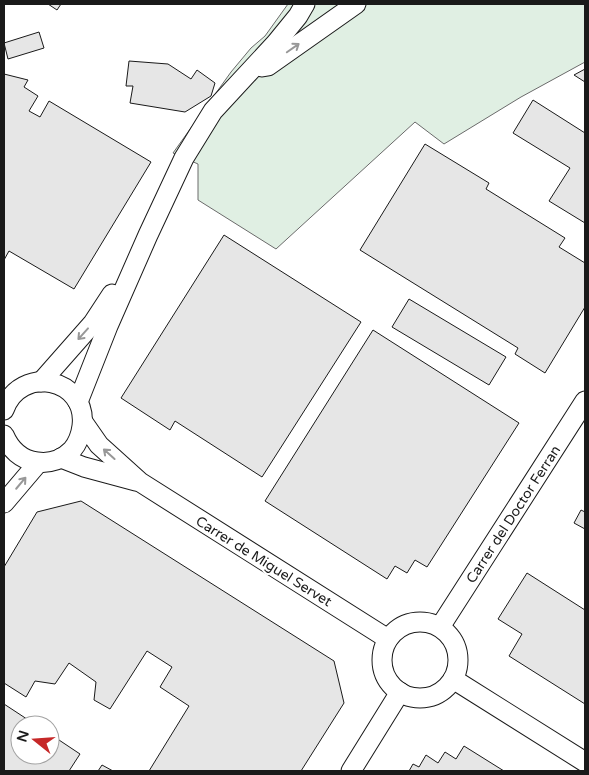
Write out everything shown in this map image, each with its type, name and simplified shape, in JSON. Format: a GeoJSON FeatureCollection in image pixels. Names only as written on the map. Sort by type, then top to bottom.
{"type":"FeatureCollection","features":[{"type":"Feature","properties":{"kind":"street"},"geometry":{"type":"LineString","coordinates":[[78,402],[108,326],[184,158],[213,111],[250,69],[276,44],[305,4]]}},
{"type":"Feature","properties":{"kind":"street"},"geometry":{"type":"LineString","coordinates":[[332,4],[354,6]]}},
{"type":"Feature","properties":{"kind":"street"},"geometry":{"type":"LineString","coordinates":[[250,69],[268,66],[354,6]]}},
{"type":"Feature","properties":{"kind":"street"},"geometry":{"type":"LineString","coordinates":[[41,382],[93,323],[148,235]]}},
{"type":"Feature","properties":{"kind":"street"},"geometry":{"type":"LineString","coordinates":[[4,410],[11,387],[48,382],[62,387],[74,396],[81,410],[83,422],[81,435],[75,446],[61,458],[50,462],[38,463],[19,456],[5,440]]}},
{"type":"Feature","properties":{"kind":"street","name":"Carrer del Doctor Ferran"},"geometry":{"type":"LineString","coordinates":[[440,627],[585,401]]}},
{"type":"Feature","properties":{"kind":"street","name":"Carrer de Miguel Servet"},"geometry":{"type":"LineString","coordinates":[[83,422],[99,445],[140,482],[388,639]]}},
{"type":"Feature","properties":{"kind":"street","name":"Carrer de Miguel Servet"},"geometry":{"type":"LineString","coordinates":[[61,458],[84,467],[140,482]]}},
{"type":"Feature","properties":{"kind":"street"},"geometry":{"type":"LineString","coordinates":[[4,503],[38,463]]}},
{"type":"Feature","properties":{"kind":"street"},"geometry":{"type":"LineString","coordinates":[[423,621],[440,627],[452,640],[458,652],[458,666],[453,680],[440,692],[427,698],[409,697],[391,685],[383,670],[382,656],[388,639],[398,628],[412,622],[423,621]]}},
{"type":"Feature","properties":{"kind":"street"},"geometry":{"type":"LineString","coordinates":[[453,680],[585,762]]}},
{"type":"Feature","properties":{"kind":"street"},"geometry":{"type":"LineString","coordinates":[[350,771],[400,692]]}},
{"type":"Feature","properties":{"kind":"green space"},"geometry":{"type":"Polygon","coordinates":[[[288,4],[585,4],[585,62],[521,97],[444,144],[415,122],[276,249],[198,200],[198,164],[173,153],[231,72],[251,48],[265,36],[288,4]]]}},
{"type":"Feature","properties":{"kind":"building"},"geometry":{"type":"Polygon","coordinates":[[[48,4],[61,4],[57,10],[48,4]]]}},
{"type":"Feature","properties":{"kind":"building"},"geometry":{"type":"Polygon","coordinates":[[[39,32],[44,48],[8,59],[4,43],[39,32]]]}},
{"type":"Feature","properties":{"kind":"building"},"geometry":{"type":"Polygon","coordinates":[[[129,61],[168,64],[191,79],[197,70],[215,83],[211,96],[185,112],[130,103],[133,86],[126,86],[129,61]]]}},
{"type":"Feature","properties":{"kind":"building"},"geometry":{"type":"Polygon","coordinates":[[[585,69],[585,82],[574,75],[585,69]]]}},
{"type":"Feature","properties":{"kind":"building"},"geometry":{"type":"Polygon","coordinates":[[[4,74],[28,80],[24,87],[38,96],[29,111],[40,117],[49,101],[151,162],[74,289],[9,251],[4,260],[4,74]]]}},
{"type":"Feature","properties":{"kind":"building"},"geometry":{"type":"Polygon","coordinates":[[[533,100],[585,133],[585,223],[549,201],[570,168],[513,133],[533,100]]]}},
{"type":"Feature","properties":{"kind":"building"},"geometry":{"type":"Polygon","coordinates":[[[425,144],[489,183],[486,189],[565,238],[559,247],[585,263],[585,307],[545,373],[515,354],[518,348],[360,250],[425,144]]]}},
{"type":"Feature","properties":{"kind":"building"},"geometry":{"type":"Polygon","coordinates":[[[224,235],[361,322],[262,477],[175,421],[170,430],[121,398],[224,235]]]}},
{"type":"Feature","properties":{"kind":"building"},"geometry":{"type":"Polygon","coordinates":[[[409,299],[506,357],[489,385],[392,327],[409,299]]]}},
{"type":"Feature","properties":{"kind":"building"},"geometry":{"type":"Polygon","coordinates":[[[373,330],[519,423],[427,567],[415,560],[407,573],[395,566],[387,579],[265,501],[373,330]]]}},
{"type":"Feature","properties":{"kind":"building"},"geometry":{"type":"Polygon","coordinates":[[[81,501],[334,661],[344,703],[301,771],[149,771],[189,706],[160,687],[172,667],[147,651],[110,709],[94,700],[96,682],[69,663],[55,684],[35,681],[26,697],[4,683],[4,567],[37,512],[81,501]]]}},
{"type":"Feature","properties":{"kind":"building"},"geometry":{"type":"Polygon","coordinates":[[[581,510],[585,512],[585,529],[574,523],[581,510]]]}},
{"type":"Feature","properties":{"kind":"building"},"geometry":{"type":"Polygon","coordinates":[[[527,573],[585,610],[585,704],[509,656],[522,634],[498,619],[527,573]]]}},
{"type":"Feature","properties":{"kind":"building"},"geometry":{"type":"Polygon","coordinates":[[[4,704],[21,715],[10,715],[10,765],[60,765],[60,741],[80,754],[69,771],[4,771],[4,704]]]}},
{"type":"Feature","properties":{"kind":"building"},"geometry":{"type":"Polygon","coordinates":[[[464,746],[504,771],[409,771],[413,764],[419,767],[426,755],[438,763],[445,752],[456,759],[464,746]]]}},
{"type":"Feature","properties":{"kind":"building"},"geometry":{"type":"Polygon","coordinates":[[[102,765],[113,771],[98,771],[102,765]]]}}]}
